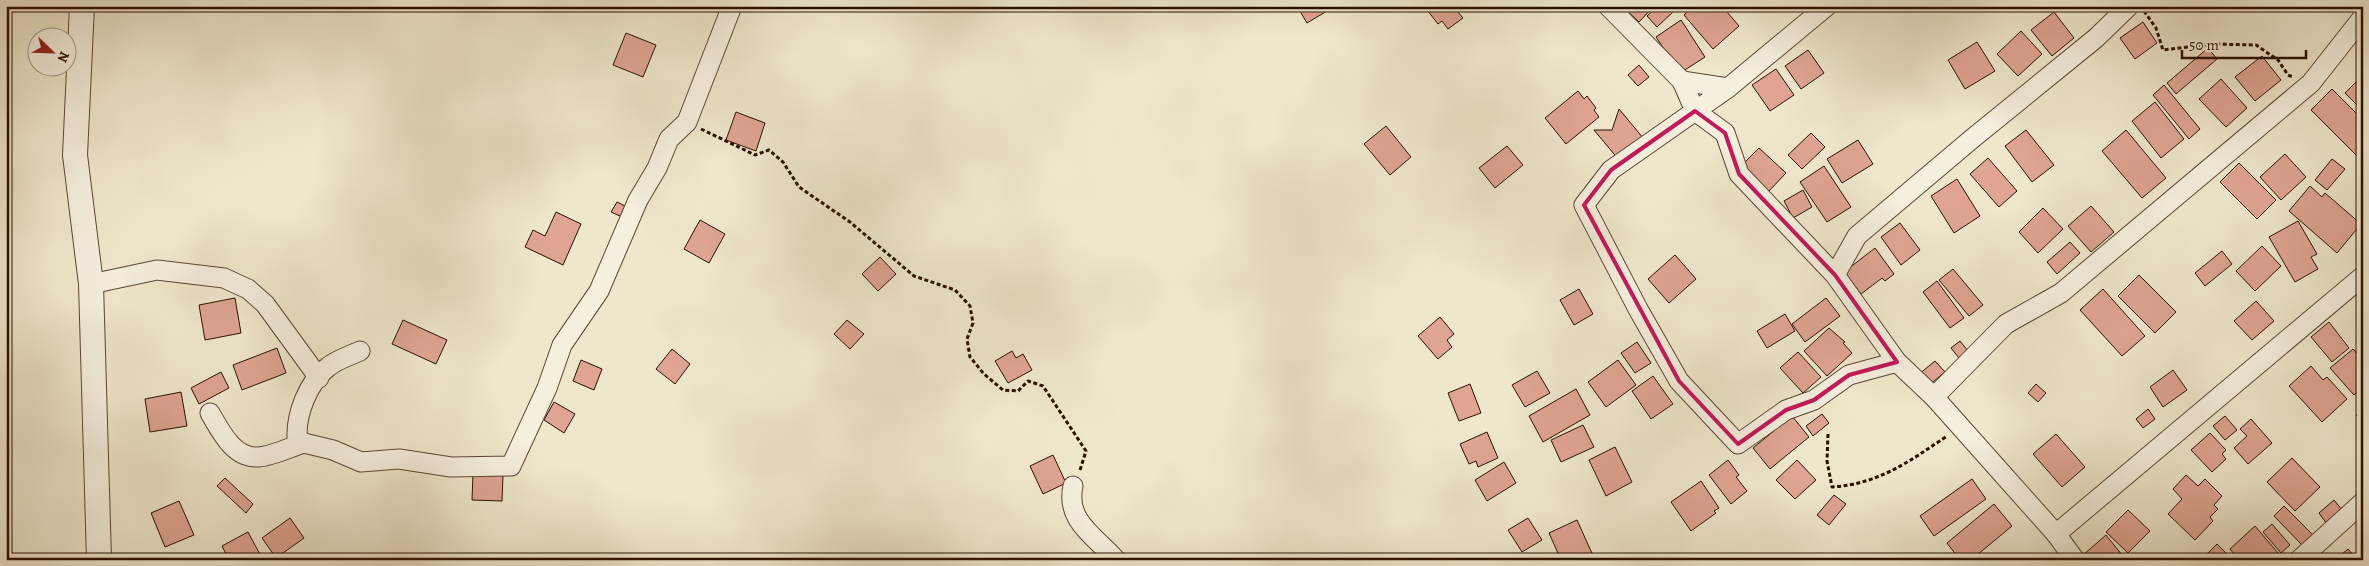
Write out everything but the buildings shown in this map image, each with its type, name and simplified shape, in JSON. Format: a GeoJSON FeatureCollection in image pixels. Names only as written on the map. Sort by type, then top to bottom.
{"type":"FeatureCollection","features":[{"type":"Feature","properties":{"kind":"street"},"geometry":{"type":"LineString","coordinates":[[82,6],[74,155],[91,284],[99,560]]}},
{"type":"Feature","properties":{"kind":"street"},"geometry":{"type":"LineString","coordinates":[[360,350],[327,367],[306,394],[296,420],[297,438],[304,443],[333,450],[361,462],[399,459],[451,466],[511,466],[547,388],[562,345],[599,291],[638,200],[657,168],[669,139],[687,122],[732,6]]}},
{"type":"Feature","properties":{"kind":"street"},"geometry":{"type":"LineString","coordinates":[[1608,6],[1682,81],[1695,111],[1725,133],[1739,174],[1835,276],[1897,362],[1934,397],[2056,534],[2075,560]]}},
{"type":"Feature","properties":{"kind":"street"},"geometry":{"type":"LineString","coordinates":[[1827,6],[1728,88],[1610,170],[1584,205],[1602,243],[1679,381],[1738,444],[1786,410],[1814,400],[1849,375],[1897,362]]}},
{"type":"Feature","properties":{"kind":"street"},"geometry":{"type":"LineString","coordinates":[[1835,276],[1857,236],[1959,149],[2096,38],[2129,6]]}},
{"type":"Feature","properties":{"kind":"street"},"geometry":{"type":"LineString","coordinates":[[1934,397],[2006,324],[2061,294],[2312,84],[2363,17]]}},
{"type":"Feature","properties":{"kind":"street"},"geometry":{"type":"LineString","coordinates":[[1682,81],[1728,88]]}},
{"type":"Feature","properties":{"kind":"street"},"geometry":{"type":"LineString","coordinates":[[91,284],[157,270],[224,278],[248,289],[265,304],[319,378]]}},
{"type":"Feature","properties":{"kind":"street"},"geometry":{"type":"LineString","coordinates":[[2056,534],[2363,276]]}},
{"type":"Feature","properties":{"kind":"street"},"geometry":{"type":"LineString","coordinates":[[210,413],[222,433],[238,452],[259,457],[304,443]]}},
{"type":"Feature","properties":{"kind":"street"},"geometry":{"type":"LineString","coordinates":[[1073,486],[1072,508],[1077,520],[1116,560]]}},
{"type":"Feature","properties":{"kind":"street"},"geometry":{"type":"LineString","coordinates":[[2299,560],[2363,502]]}},
{"type":"Feature","properties":{"kind":"path"},"geometry":{"type":"LineString","coordinates":[[2141,6],[2156,28],[2163,50],[2212,44],[2256,45],[2278,60],[2288,75],[2312,84]]}},
{"type":"Feature","properties":{"kind":"path"},"geometry":{"type":"LineString","coordinates":[[687,122],[754,155],[769,150],[783,162],[799,187],[850,222],[914,276],[955,290],[970,306],[973,323],[967,339],[970,357],[984,374],[1002,390],[1018,391],[1028,381],[1043,386],[1086,451],[1073,486]]}},
{"type":"Feature","properties":{"kind":"path"},"geometry":{"type":"LineString","coordinates":[[1828,434],[1826,461],[1832,487],[1846,486],[1893,472],[1960,428]]}},
{"type":"Feature","properties":{"kind":"highlighted area"},"geometry":{"type":"Polygon","coordinates":[[[1695,111],[1725,133],[1739,174],[1835,275],[1897,362],[1849,375],[1814,400],[1786,410],[1738,444],[1679,381],[1584,205],[1611,170],[1695,111]]]}}]}
